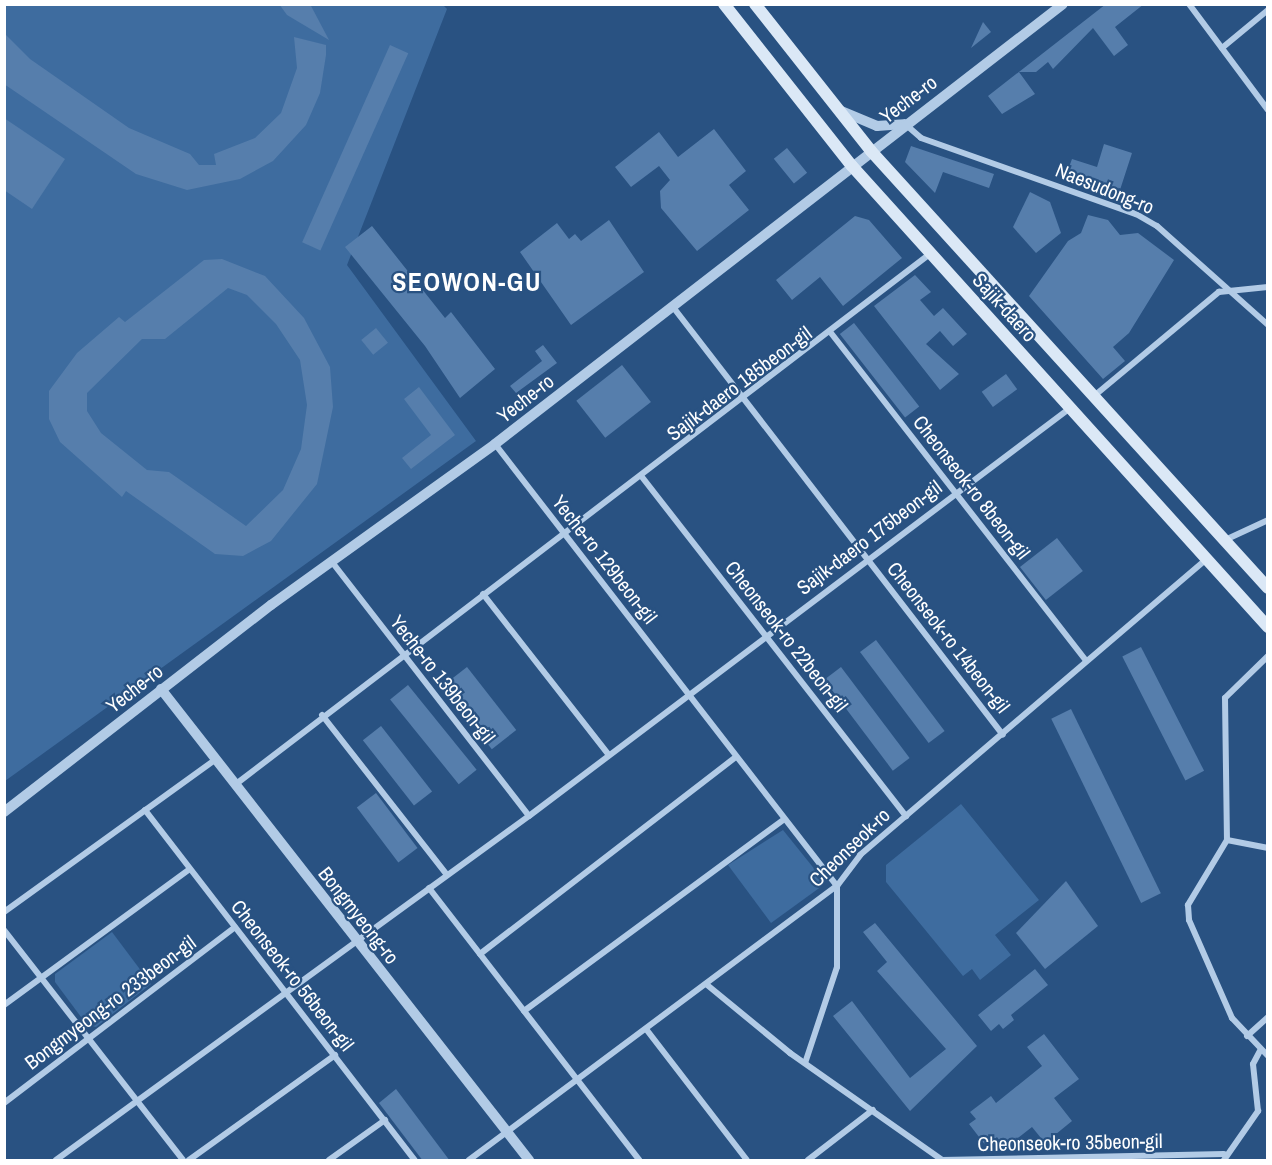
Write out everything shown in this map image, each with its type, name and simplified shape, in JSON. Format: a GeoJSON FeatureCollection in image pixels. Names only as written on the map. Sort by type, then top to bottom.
{"type":"FeatureCollection","features":[{"type":"Feature","properties":{"kind":"main road","name":"Sajik-daero"},"geometry":{"type":"LineString","coordinates":[[724,4],[852,166],[1268,627]]}},
{"type":"Feature","properties":{"kind":"main road","name":"Sajik-daero"},"geometry":{"type":"LineString","coordinates":[[754,4],[871,151],[1268,588]]}},
{"type":"Feature","properties":{"kind":"street"},"geometry":{"type":"LineString","coordinates":[[1189,4],[1268,110]]}},
{"type":"Feature","properties":{"kind":"street","name":"Yeche-ro"},"geometry":{"type":"LineString","coordinates":[[4,812],[161,689],[495,444],[1061,5]]}},
{"type":"Feature","properties":{"kind":"street"},"geometry":{"type":"LineString","coordinates":[[1222,48],[1268,10]]}},
{"type":"Feature","properties":{"kind":"street"},"geometry":{"type":"LineString","coordinates":[[837,109],[877,126],[905,124]]}},
{"type":"Feature","properties":{"kind":"street","name":"Naesudong-ro"},"geometry":{"type":"LineString","coordinates":[[905,124],[921,138],[1136,214],[1233,291],[1268,325]]}},
{"type":"Feature","properties":{"kind":"street","name":"Sajik-daero 185beon-gil"},"geometry":{"type":"LineString","coordinates":[[236,784],[402,653],[642,477],[831,333],[931,253]]}},
{"type":"Feature","properties":{"kind":"street"},"geometry":{"type":"LineString","coordinates":[[1094,396],[1219,292],[1268,287]]}},
{"type":"Feature","properties":{"kind":"street","name":"Cheonseok-ro 14beon-gil"},"geometry":{"type":"LineString","coordinates":[[673,307],[1003,735]]}},
{"type":"Feature","properties":{"kind":"street","name":"Cheonseok-ro 8beon-gil"},"geometry":{"type":"LineString","coordinates":[[831,333],[1086,661]]}},
{"type":"Feature","properties":{"kind":"street","name":"Sajik-daero 175beon-gil"},"geometry":{"type":"LineString","coordinates":[[56,1161],[284,990],[528,816],[1070,408]]}},
{"type":"Feature","properties":{"kind":"street","name":"Yeche-ro 129beon-gil"},"geometry":{"type":"LineString","coordinates":[[495,444],[837,886]]}},
{"type":"Feature","properties":{"kind":"street","name":"Cheonseok-ro 22beon-gil"},"geometry":{"type":"LineString","coordinates":[[642,477],[906,816]]}},
{"type":"Feature","properties":{"kind":"street"},"geometry":{"type":"LineString","coordinates":[[1225,540],[1268,520]]}},
{"type":"Feature","properties":{"kind":"street","name":"Cheonseok-ro"},"geometry":{"type":"LineString","coordinates":[[469,1161],[837,886],[860,855],[1206,559]]}},
{"type":"Feature","properties":{"kind":"street","name":"Yeche-ro 139beon-gil"},"geometry":{"type":"LineString","coordinates":[[332,562],[528,816]]}},
{"type":"Feature","properties":{"kind":"street"},"geometry":{"type":"LineString","coordinates":[[483,594],[608,754]]}},
{"type":"Feature","properties":{"kind":"street"},"geometry":{"type":"LineString","coordinates":[[1268,656],[1225,698],[1227,840],[1188,905],[1189,920],[1232,1018],[1260,1051],[1268,1056]]}},
{"type":"Feature","properties":{"kind":"street","name":"Bongmyeong-ro"},"geometry":{"type":"LineString","coordinates":[[161,689],[354,940],[529,1161]]}},
{"type":"Feature","properties":{"kind":"street"},"geometry":{"type":"LineString","coordinates":[[322,715],[447,875]]}},
{"type":"Feature","properties":{"kind":"street"},"geometry":{"type":"LineString","coordinates":[[480,954],[736,757]]}},
{"type":"Feature","properties":{"kind":"street"},"geometry":{"type":"LineString","coordinates":[[4,912],[216,759]]}},
{"type":"Feature","properties":{"kind":"street","name":"Cheonseok-ro 56beon-gil"},"geometry":{"type":"LineString","coordinates":[[145,810],[415,1161]]}},
{"type":"Feature","properties":{"kind":"street"},"geometry":{"type":"LineString","coordinates":[[524,1011],[784,819]]}},
{"type":"Feature","properties":{"kind":"street"},"geometry":{"type":"LineString","coordinates":[[1227,840],[1268,848]]}},
{"type":"Feature","properties":{"kind":"street"},"geometry":{"type":"LineString","coordinates":[[4,1005],[190,869]]}},
{"type":"Feature","properties":{"kind":"street"},"geometry":{"type":"LineString","coordinates":[[805,1063],[837,967],[837,886]]}},
{"type":"Feature","properties":{"kind":"street"},"geometry":{"type":"LineString","coordinates":[[429,888],[639,1161]]}},
{"type":"Feature","properties":{"kind":"street","name":"Bongmyeong-ro 233beon-gil"},"geometry":{"type":"LineString","coordinates":[[4,1103],[235,927]]}},
{"type":"Feature","properties":{"kind":"street"},"geometry":{"type":"LineString","coordinates":[[4,930],[183,1161]]}},
{"type":"Feature","properties":{"kind":"street","name":"Cheonseok-ro 35beon-gil"},"geometry":{"type":"LineString","coordinates":[[705,984],[805,1063],[942,1160],[1224,1157]]}},
{"type":"Feature","properties":{"kind":"street"},"geometry":{"type":"LineString","coordinates":[[1247,1036],[1268,1017]]}},
{"type":"Feature","properties":{"kind":"street"},"geometry":{"type":"LineString","coordinates":[[646,1029],[747,1161]]}},
{"type":"Feature","properties":{"kind":"street"},"geometry":{"type":"LineString","coordinates":[[1224,1157],[1258,1111],[1253,1064],[1260,1051]]}},
{"type":"Feature","properties":{"kind":"street"},"geometry":{"type":"LineString","coordinates":[[189,1161],[335,1055]]}},
{"type":"Feature","properties":{"kind":"street"},"geometry":{"type":"LineString","coordinates":[[808,1161],[873,1110]]}},
{"type":"Feature","properties":{"kind":"street"},"geometry":{"type":"LineString","coordinates":[[329,1161],[385,1120]]}},
{"type":"Feature","properties":{"kind":"shaded area"},"geometry":{"type":"Polygon","coordinates":[[[5,5],[443,5],[447,9],[347,265],[476,441],[5,781],[5,5]]]}},
{"type":"Feature","properties":{"kind":"shaded area"},"geometry":{"type":"Polygon","coordinates":[[[961,804],[1039,900],[995,935],[1011,955],[980,980],[972,969],[963,976],[886,882],[886,865],[961,804]]]}},
{"type":"Feature","properties":{"kind":"shaded area"},"geometry":{"type":"Polygon","coordinates":[[[783,830],[820,876],[822,886],[771,923],[728,865],[783,830]]]}},
{"type":"Feature","properties":{"kind":"shaded area"},"geometry":{"type":"Polygon","coordinates":[[[112,932],[151,984],[96,1027],[87,1025],[55,982],[55,974],[112,932]]]}},
{"type":"Feature","properties":{"kind":"building"},"geometry":{"type":"Polygon","coordinates":[[[279,4],[310,4],[329,40],[287,15],[279,4]]]}},
{"type":"Feature","properties":{"kind":"building"},"geometry":{"type":"Polygon","coordinates":[[[1106,4],[1144,4],[1115,27],[1128,45],[1114,56],[1093,28],[1053,69],[1048,62],[1036,72],[1019,72],[1035,94],[1002,114],[988,96],[1106,4]]]}},
{"type":"Feature","properties":{"kind":"building"},"geometry":{"type":"Polygon","coordinates":[[[983,22],[991,32],[971,48],[983,22]]]}},
{"type":"Feature","properties":{"kind":"building"},"geometry":{"type":"Polygon","coordinates":[[[4,33],[30,59],[129,128],[190,154],[199,165],[216,165],[214,154],[255,138],[281,113],[297,68],[294,37],[326,45],[326,55],[320,93],[306,125],[273,161],[240,179],[187,190],[136,174],[4,84],[4,33]]]}},
{"type":"Feature","properties":{"kind":"building"},"geometry":{"type":"Polygon","coordinates":[[[390,45],[408,53],[320,250],[302,242],[390,45]]]}},
{"type":"Feature","properties":{"kind":"building"},"geometry":{"type":"Polygon","coordinates":[[[4,118],[65,159],[32,209],[4,190],[4,118]]]}},
{"type":"Feature","properties":{"kind":"building"},"geometry":{"type":"Polygon","coordinates":[[[714,129],[746,171],[729,185],[749,210],[697,251],[661,208],[660,191],[670,180],[659,166],[631,187],[615,167],[659,132],[678,157],[714,129]]]}},
{"type":"Feature","properties":{"kind":"building"},"geometry":{"type":"Polygon","coordinates":[[[1104,144],[1132,153],[1119,193],[1065,178],[1072,159],[1097,167],[1104,144]]]}},
{"type":"Feature","properties":{"kind":"building"},"geometry":{"type":"Polygon","coordinates":[[[911,146],[994,174],[989,188],[943,172],[935,193],[905,162],[911,146]]]}},
{"type":"Feature","properties":{"kind":"building"},"geometry":{"type":"Polygon","coordinates":[[[787,148],[807,173],[794,184],[774,159],[787,148]]]}},
{"type":"Feature","properties":{"kind":"building"},"geometry":{"type":"Polygon","coordinates":[[[1030,192],[1050,202],[1061,233],[1036,253],[1013,227],[1030,192]]]}},
{"type":"Feature","properties":{"kind":"building"},"geometry":{"type":"Polygon","coordinates":[[[1088,215],[1108,220],[1120,235],[1138,233],[1174,260],[1129,333],[1113,347],[1125,361],[1103,379],[1029,296],[1068,241],[1081,233],[1088,215]]]}},
{"type":"Feature","properties":{"kind":"building"},"geometry":{"type":"Polygon","coordinates":[[[855,216],[869,220],[902,258],[843,306],[820,277],[792,300],[776,280],[855,216]]]}},
{"type":"Feature","properties":{"kind":"building"},"geometry":{"type":"Polygon","coordinates":[[[609,220],[644,272],[571,325],[520,252],[557,223],[569,239],[575,234],[581,241],[609,220]]]}},
{"type":"Feature","properties":{"kind":"building"},"geometry":{"type":"Polygon","coordinates":[[[372,226],[445,318],[451,312],[495,369],[460,398],[425,346],[345,247],[372,226]]]}},
{"type":"Feature","properties":{"kind":"building"},"geometry":{"type":"Polygon","coordinates":[[[222,259],[265,276],[304,318],[330,367],[333,407],[317,484],[271,541],[243,556],[215,554],[126,491],[122,497],[60,442],[49,419],[49,391],[77,353],[119,317],[125,322],[204,260],[222,259]],[[228,288],[165,339],[142,339],[87,393],[87,411],[101,433],[147,470],[169,472],[246,526],[283,490],[301,449],[307,405],[300,360],[276,324],[247,295],[228,288]]]}},
{"type":"Feature","properties":{"kind":"building"},"geometry":{"type":"Polygon","coordinates":[[[915,275],[931,292],[920,300],[934,316],[943,308],[967,334],[953,346],[940,331],[926,344],[959,374],[940,390],[874,306],[915,275]]]}},
{"type":"Feature","properties":{"kind":"building"},"geometry":{"type":"Polygon","coordinates":[[[854,323],[919,407],[905,418],[840,334],[854,323]]]}},
{"type":"Feature","properties":{"kind":"building"},"geometry":{"type":"Polygon","coordinates":[[[376,328],[388,343],[373,355],[361,340],[376,328]]]}},
{"type":"Feature","properties":{"kind":"building"},"geometry":{"type":"Polygon","coordinates":[[[543,345],[557,363],[516,393],[510,386],[542,361],[535,351],[543,345]]]}},
{"type":"Feature","properties":{"kind":"building"},"geometry":{"type":"Polygon","coordinates":[[[622,365],[651,402],[605,438],[576,401],[622,365]]]}},
{"type":"Feature","properties":{"kind":"building"},"geometry":{"type":"Polygon","coordinates":[[[1006,374],[1017,389],[993,407],[982,392],[1006,374]]]}},
{"type":"Feature","properties":{"kind":"building"},"geometry":{"type":"Polygon","coordinates":[[[419,387],[455,435],[411,469],[402,458],[431,435],[404,399],[419,387]]]}},
{"type":"Feature","properties":{"kind":"building"},"geometry":{"type":"Polygon","coordinates":[[[1057,538],[1083,571],[1046,600],[1020,567],[1057,538]]]}},
{"type":"Feature","properties":{"kind":"building"},"geometry":{"type":"Polygon","coordinates":[[[876,640],[945,731],[929,743],[860,652],[876,640]]]}},
{"type":"Feature","properties":{"kind":"building"},"geometry":{"type":"Polygon","coordinates":[[[1141,647],[1204,771],[1185,780],[1122,657],[1141,647]]]}},
{"type":"Feature","properties":{"kind":"building"},"geometry":{"type":"Polygon","coordinates":[[[467,667],[516,730],[492,749],[443,686],[467,667]]]}},
{"type":"Feature","properties":{"kind":"building"},"geometry":{"type":"Polygon","coordinates":[[[841,667],[910,758],[893,771],[824,680],[841,667]]]}},
{"type":"Feature","properties":{"kind":"building"},"geometry":{"type":"Polygon","coordinates":[[[408,685],[477,770],[459,784],[390,699],[408,685]]]}},
{"type":"Feature","properties":{"kind":"building"},"geometry":{"type":"Polygon","coordinates":[[[1071,709],[1161,893],[1141,903],[1051,719],[1071,709]]]}},
{"type":"Feature","properties":{"kind":"building"},"geometry":{"type":"Polygon","coordinates":[[[381,726],[432,791],[414,806],[363,740],[381,726]]]}},
{"type":"Feature","properties":{"kind":"building"},"geometry":{"type":"Polygon","coordinates":[[[376,793],[418,848],[398,863],[357,807],[376,793]]]}},
{"type":"Feature","properties":{"kind":"building"},"geometry":{"type":"Polygon","coordinates":[[[1066,881],[1098,926],[1045,969],[1016,933],[1066,881]]]}},
{"type":"Feature","properties":{"kind":"building"},"geometry":{"type":"Polygon","coordinates":[[[875,923],[977,1046],[910,1111],[833,1016],[852,1001],[910,1078],[946,1049],[877,971],[887,962],[863,932],[875,923]]]}},
{"type":"Feature","properties":{"kind":"building"},"geometry":{"type":"Polygon","coordinates":[[[1035,969],[1048,985],[1011,1015],[1014,1020],[1003,1029],[999,1024],[991,1031],[978,1015],[1035,969]]]}},
{"type":"Feature","properties":{"kind":"building"},"geometry":{"type":"Polygon","coordinates":[[[1044,1034],[1079,1079],[1054,1098],[1072,1121],[1045,1143],[1032,1127],[1005,1148],[997,1137],[986,1146],[969,1124],[976,1119],[970,1112],[991,1096],[996,1103],[1042,1066],[1027,1047],[1044,1034]]]}},
{"type":"Feature","properties":{"kind":"building"},"geometry":{"type":"Polygon","coordinates":[[[396,1089],[450,1161],[423,1161],[379,1103],[396,1089]]]}},
{"type":"Feature","properties":{"kind":"district","name":"SEOWON-GU"},"geometry":{"type":"Point","coordinates":[467,282]}}]}
